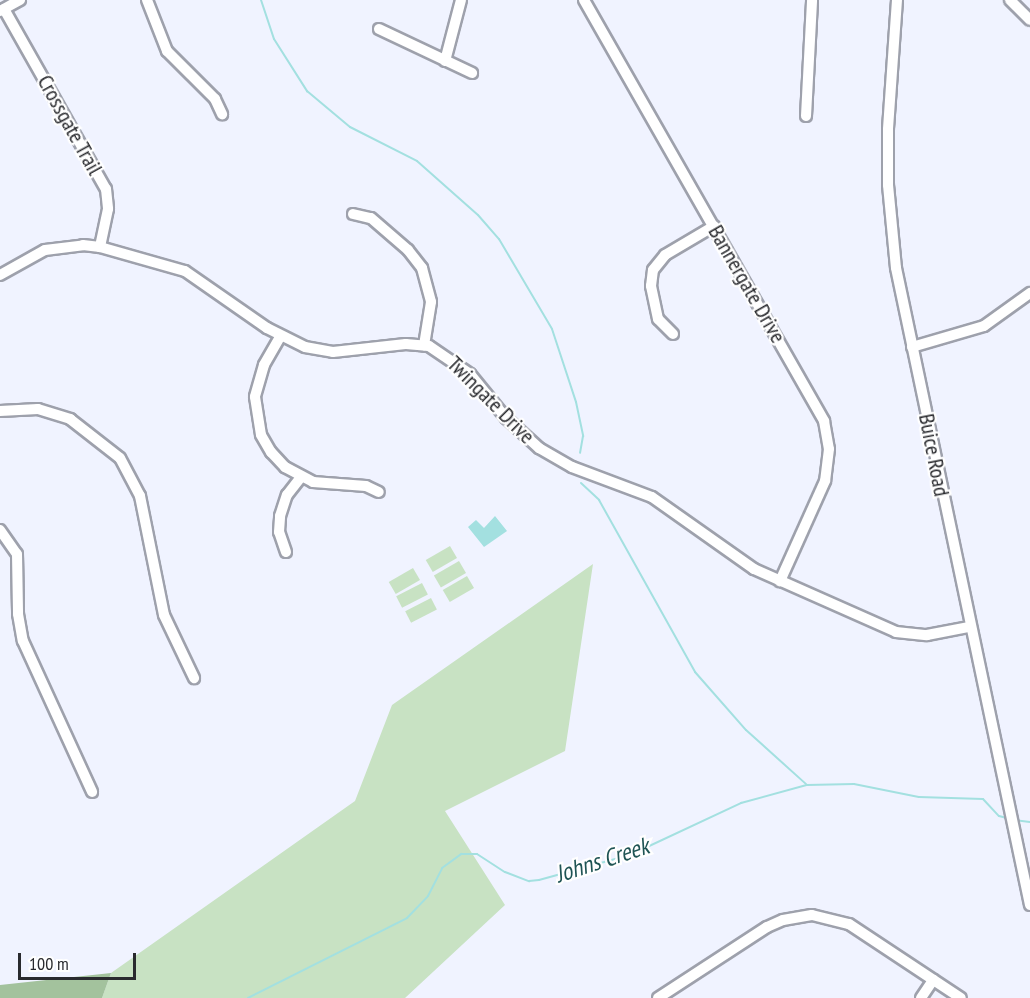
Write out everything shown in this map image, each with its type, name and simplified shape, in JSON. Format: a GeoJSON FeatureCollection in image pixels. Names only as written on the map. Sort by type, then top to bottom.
{"type":"FeatureCollection","features":[{"type":"Feature","properties":{"kind":"street"},"geometry":{"type":"LineString","coordinates":[[2,10],[20,0]]}},
{"type":"Feature","properties":{"kind":"street"},"geometry":{"type":"LineString","coordinates":[[147,0],[167,51],[215,99],[222,114]]}},
{"type":"Feature","properties":{"kind":"street"},"geometry":{"type":"LineString","coordinates":[[445,61],[461,0]]}},
{"type":"Feature","properties":{"kind":"street","name":"Bannergate Drive"},"geometry":{"type":"LineString","coordinates":[[584,0],[818,408],[828,436],[825,482],[780,581]]}},
{"type":"Feature","properties":{"kind":"street"},"geometry":{"type":"LineString","coordinates":[[806,116],[812,0]]}},
{"type":"Feature","properties":{"kind":"street","name":"Buice Road"},"geometry":{"type":"LineString","coordinates":[[897,0],[888,185],[896,268],[969,627],[1030,905]]}},
{"type":"Feature","properties":{"kind":"street"},"geometry":{"type":"LineString","coordinates":[[1010,0],[1030,20]]}},
{"type":"Feature","properties":{"kind":"street","name":"Crossgate Trail"},"geometry":{"type":"LineString","coordinates":[[2,10],[106,189],[108,209],[100,247]]}},
{"type":"Feature","properties":{"kind":"street"},"geometry":{"type":"LineString","coordinates":[[379,29],[472,74]]}},
{"type":"Feature","properties":{"kind":"street"},"geometry":{"type":"LineString","coordinates":[[352,214],[371,218],[408,250],[422,268],[431,302],[424,345]]}},
{"type":"Feature","properties":{"kind":"street"},"geometry":{"type":"LineString","coordinates":[[673,334],[658,319],[651,286],[653,270],[664,255],[714,226]]}},
{"type":"Feature","properties":{"kind":"street","name":"Twingate Drive"},"geometry":{"type":"LineString","coordinates":[[0,275],[45,250],[82,244],[185,270],[280,337],[304,347],[333,352],[424,345],[462,367],[506,418],[539,448],[572,467],[652,497],[741,561],[780,581],[896,632],[927,635],[969,627]]}},
{"type":"Feature","properties":{"kind":"street"},"geometry":{"type":"LineString","coordinates":[[912,347],[984,326],[1030,293]]}},
{"type":"Feature","properties":{"kind":"street"},"geometry":{"type":"LineString","coordinates":[[280,337],[258,378],[256,415],[271,452],[301,477],[326,485],[366,486],[379,492]]}},
{"type":"Feature","properties":{"kind":"street"},"geometry":{"type":"LineString","coordinates":[[0,411],[38,409],[62,416],[84,427],[120,458],[140,496],[164,615],[194,678]]}},
{"type":"Feature","properties":{"kind":"street"},"geometry":{"type":"LineString","coordinates":[[286,552],[279,532],[280,516],[287,495],[301,477]]}},
{"type":"Feature","properties":{"kind":"street"},"geometry":{"type":"LineString","coordinates":[[0,530],[17,554],[18,614],[23,642],[92,792]]}},
{"type":"Feature","properties":{"kind":"street"},"geometry":{"type":"LineString","coordinates":[[658,998],[767,927],[800,916],[825,916],[849,924],[961,998]]}},
{"type":"Feature","properties":{"kind":"street"},"geometry":{"type":"LineString","coordinates":[[921,998],[933,980]]}},
{"type":"Feature","properties":{"kind":"shaded area"},"geometry":{"type":"Polygon","coordinates":[[[495,516],[507,531],[484,547],[468,527],[476,520],[484,528],[495,516]]]}},
{"type":"Feature","properties":{"kind":"shaded area"},"geometry":{"type":"Polygon","coordinates":[[[450,546],[457,558],[433,572],[426,560],[450,546]]]}},
{"type":"Feature","properties":{"kind":"shaded area"},"geometry":{"type":"Polygon","coordinates":[[[459,561],[466,573],[441,588],[434,576],[459,561]]]}},
{"type":"Feature","properties":{"kind":"shaded area"},"geometry":{"type":"Polygon","coordinates":[[[593,564],[565,751],[445,811],[505,905],[405,998],[102,998],[111,973],[355,801],[392,705],[593,564]]]}},
{"type":"Feature","properties":{"kind":"shaded area"},"geometry":{"type":"Polygon","coordinates":[[[413,568],[420,580],[396,594],[389,582],[413,568]]]}},
{"type":"Feature","properties":{"kind":"shaded area"},"geometry":{"type":"Polygon","coordinates":[[[467,576],[474,588],[450,602],[443,590],[467,576]]]}},
{"type":"Feature","properties":{"kind":"shaded area"},"geometry":{"type":"Polygon","coordinates":[[[422,583],[428,595],[402,608],[396,596],[422,583]]]}},
{"type":"Feature","properties":{"kind":"shaded area"},"geometry":{"type":"Polygon","coordinates":[[[431,598],[437,610],[411,623],[405,611],[431,598]]]}},
{"type":"Feature","properties":{"kind":"shaded area"},"geometry":{"type":"Polygon","coordinates":[[[111,973],[102,998],[0,998],[0,985],[111,973]]]}},
{"type":"Feature","properties":{"kind":"waterway"},"geometry":{"type":"LineString","coordinates":[[261,0],[274,39],[307,91],[350,127],[417,161],[478,215],[499,239],[552,329],[576,402],[583,436],[580,453]]}},
{"type":"Feature","properties":{"kind":"waterway"},"geometry":{"type":"LineString","coordinates":[[581,483],[599,500],[695,672],[746,730],[807,785]]}},
{"type":"Feature","properties":{"kind":"waterway","name":"Johns Creek"},"geometry":{"type":"LineString","coordinates":[[248,998],[407,918],[428,896],[442,868],[461,854],[477,854],[505,872],[529,881],[539,880],[630,855],[741,803],[807,785],[854,784],[919,797],[983,799],[999,816],[1007,818]]}},
{"type":"Feature","properties":{"kind":"waterway","name":"Johns Creek"},"geometry":{"type":"LineString","coordinates":[[1015,820],[1030,822]]}}]}
